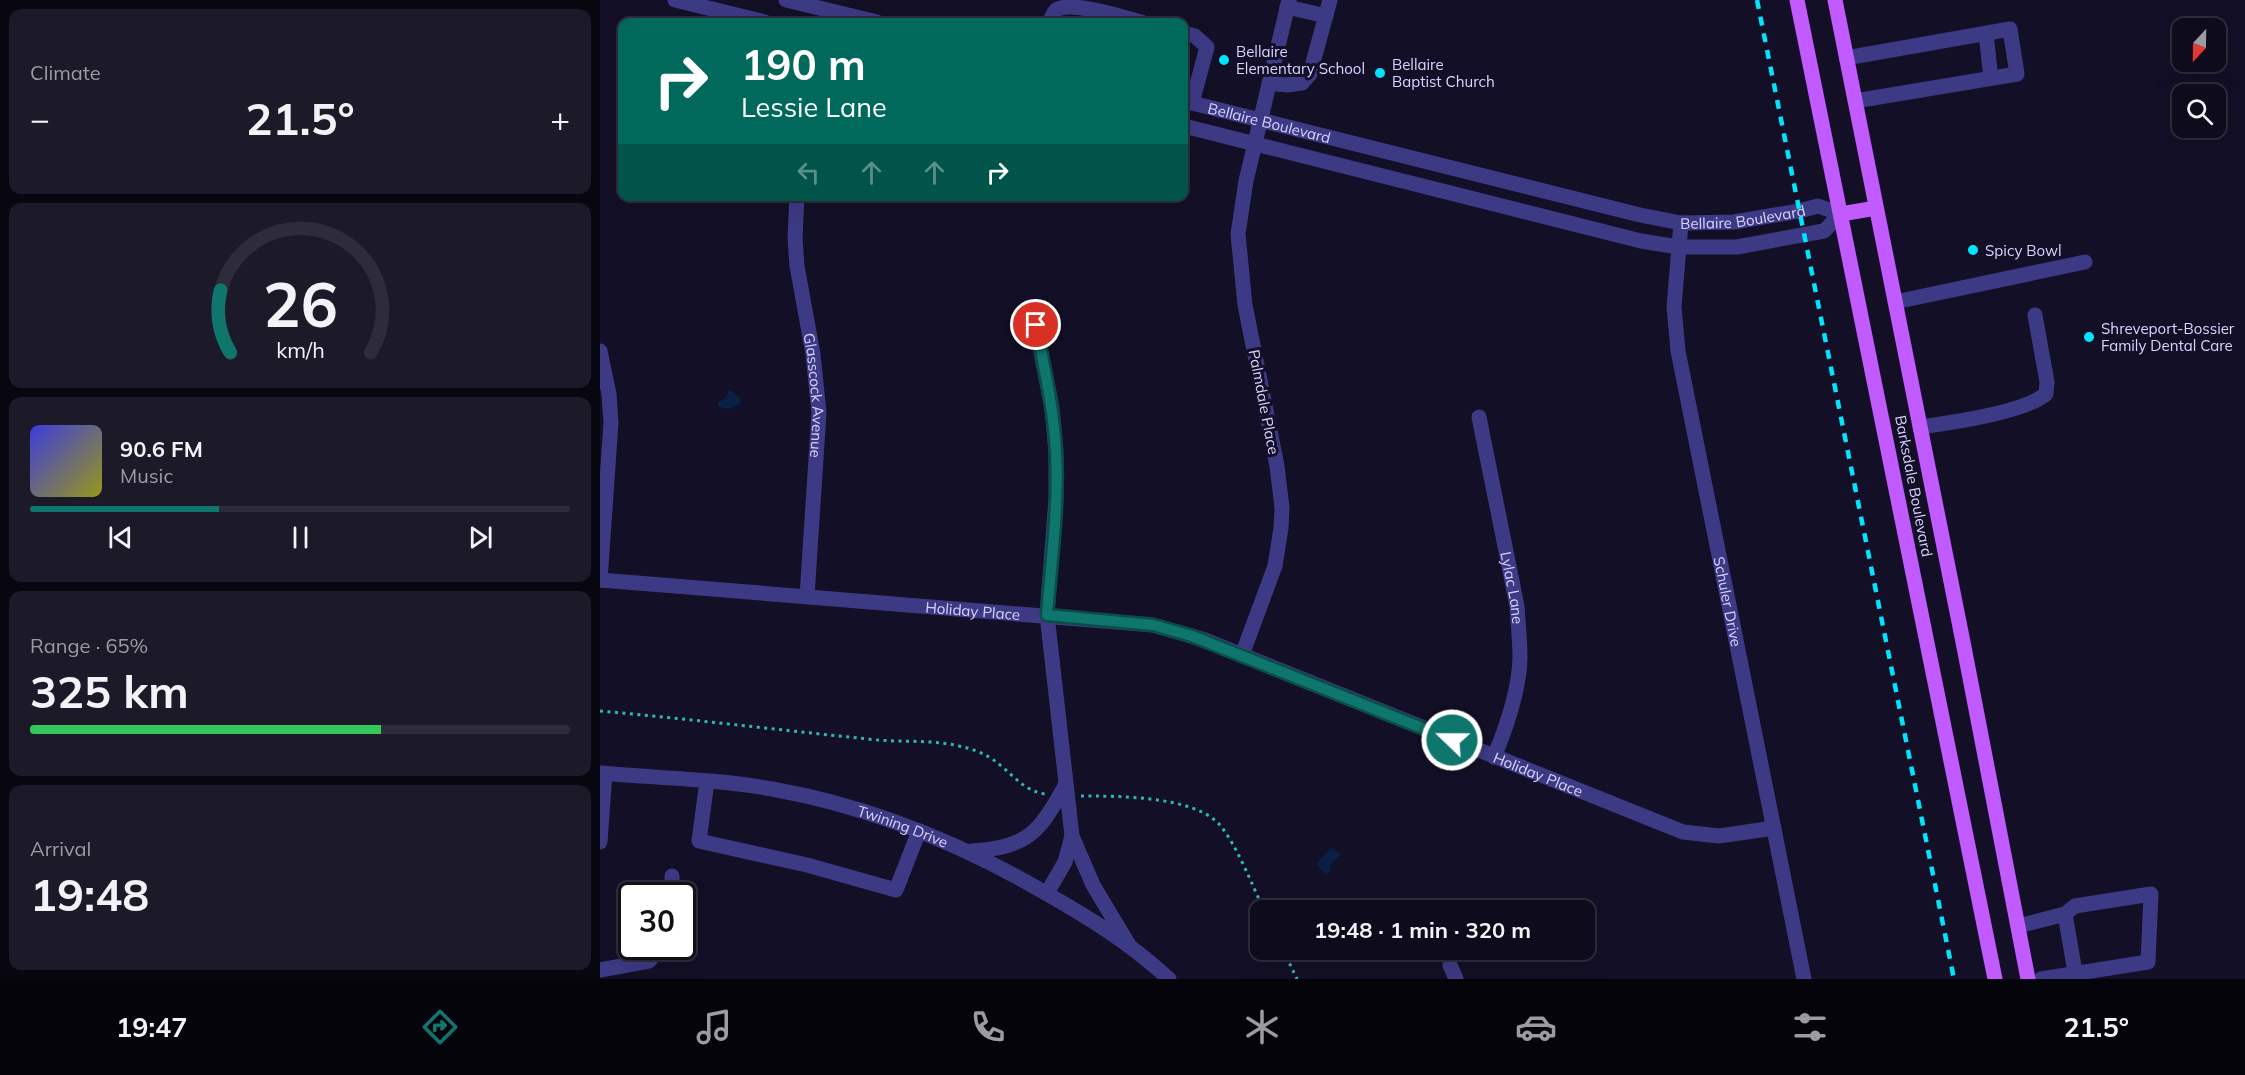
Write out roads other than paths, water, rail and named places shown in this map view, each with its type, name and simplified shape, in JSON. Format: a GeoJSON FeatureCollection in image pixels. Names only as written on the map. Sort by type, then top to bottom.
{"type":"FeatureCollection","features":[{"type":"Feature","properties":{"kind":"main road","name":"Barksdale Boulevard"},"geometry":{"type":"LineString","coordinates":[[1797,0],[1995,979]]}},
{"type":"Feature","properties":{"kind":"main road","name":"Barksdale Boulevard"},"geometry":{"type":"LineString","coordinates":[[1834,0],[2028,979]]}},
{"type":"Feature","properties":{"kind":"main road"},"geometry":{"type":"LineString","coordinates":[[1841,214],[1876,208]]}},
{"type":"Feature","properties":{"kind":"street"},"geometry":{"type":"LineString","coordinates":[[675,0],[749,18]]}},
{"type":"Feature","properties":{"kind":"street"},"geometry":{"type":"LineString","coordinates":[[786,0],[861,18]]}},
{"type":"Feature","properties":{"kind":"street"},"geometry":{"type":"LineString","coordinates":[[1269,83],[1287,85],[1302,83],[1310,74],[1330,0]]}},
{"type":"Feature","properties":{"kind":"street"},"geometry":{"type":"LineString","coordinates":[[1288,4],[1326,16]]}},
{"type":"Feature","properties":{"kind":"street","name":"Palmdale Place"},"geometry":{"type":"LineString","coordinates":[[1242,655],[1275,566],[1282,508],[1277,466],[1241,278],[1238,234],[1241,206],[1288,4]]}},
{"type":"Feature","properties":{"kind":"street"},"geometry":{"type":"LineString","coordinates":[[1051,18],[1055,11],[1065,6],[1125,18]]}},
{"type":"Feature","properties":{"kind":"street"},"geometry":{"type":"LineString","coordinates":[[1846,58],[2010,29],[2017,74],[1855,101]]}},
{"type":"Feature","properties":{"kind":"street","name":"Bellaire Boulevard"},"geometry":{"type":"LineString","coordinates":[[1188,34],[1195,36],[1207,47],[1188,102],[1557,195],[1681,223],[1734,222],[1818,206],[1841,214],[1824,231],[1737,247],[1678,247],[1641,241],[1550,219],[1188,127]]}},
{"type":"Feature","properties":{"kind":"street"},"geometry":{"type":"LineString","coordinates":[[1986,34],[1991,78]]}},
{"type":"Feature","properties":{"kind":"street"},"geometry":{"type":"LineString","coordinates":[[1464,197],[1470,173]]}},
{"type":"Feature","properties":{"kind":"street"},"geometry":{"type":"LineString","coordinates":[[1550,219],[1557,195]]}},
{"type":"Feature","properties":{"kind":"street","name":"Glasscock Avenue"},"geometry":{"type":"LineString","coordinates":[[797,201],[795,238],[797,266],[813,354],[819,413],[807,596]]}},
{"type":"Feature","properties":{"kind":"street","name":"Schuler Drive"},"geometry":{"type":"LineString","coordinates":[[1681,223],[1674,307],[1678,351],[1804,979]]}},
{"type":"Feature","properties":{"kind":"street"},"geometry":{"type":"LineString","coordinates":[[1895,302],[2085,262]]}},
{"type":"Feature","properties":{"kind":"street"},"geometry":{"type":"LineString","coordinates":[[1032,307],[1052,408],[1056,453],[1056,499],[1047,615],[1063,793],[1072,836],[1093,885],[1129,945]]}},
{"type":"Feature","properties":{"kind":"street"},"geometry":{"type":"LineString","coordinates":[[1920,427],[1994,413],[2038,401],[2046,394],[2047,382],[2035,315]]}},
{"type":"Feature","properties":{"kind":"street"},"geometry":{"type":"LineString","coordinates":[[600,351],[609,394],[611,423],[600,580]]}},
{"type":"Feature","properties":{"kind":"street","name":"Lylac Lane"},"geometry":{"type":"LineString","coordinates":[[1479,417],[1517,606],[1519,637],[1518,678],[1508,721],[1494,757]]}},
{"type":"Feature","properties":{"kind":"street","name":"Holiday Place"},"geometry":{"type":"LineString","coordinates":[[600,580],[1153,625],[1204,640],[1683,832],[1719,836],[1774,828]]}},
{"type":"Feature","properties":{"kind":"street"},"geometry":{"type":"LineString","coordinates":[[600,842],[602,773]]}},
{"type":"Feature","properties":{"kind":"street","name":"Twining Drive"},"geometry":{"type":"LineString","coordinates":[[602,773],[707,781],[770,789],[831,801],[919,831],[969,851],[1086,915],[1129,945],[1150,972],[1168,979]]}},
{"type":"Feature","properties":{"kind":"street"},"geometry":{"type":"LineString","coordinates":[[707,781],[699,841],[797,862],[896,890],[919,831]]}},
{"type":"Feature","properties":{"kind":"street"},"geometry":{"type":"LineString","coordinates":[[969,851],[999,849],[1018,842],[1036,831],[1063,793]]}},
{"type":"Feature","properties":{"kind":"street"},"geometry":{"type":"LineString","coordinates":[[1047,893],[1065,862],[1072,836]]}},
{"type":"Feature","properties":{"kind":"street"},"geometry":{"type":"LineString","coordinates":[[672,876],[672,882]]}},
{"type":"Feature","properties":{"kind":"street"},"geometry":{"type":"LineString","coordinates":[[2018,926],[2065,914],[2075,906],[2151,894],[2148,962],[2041,979]]}},
{"type":"Feature","properties":{"kind":"street"},"geometry":{"type":"LineString","coordinates":[[2065,914],[2075,972]]}},
{"type":"Feature","properties":{"kind":"street"},"geometry":{"type":"LineString","coordinates":[[600,970],[650,960]]}},
{"type":"Feature","properties":{"kind":"street"},"geometry":{"type":"LineString","coordinates":[[2135,979],[2142,963]]}},
{"type":"Feature","properties":{"kind":"water"},"geometry":{"type":"Polygon","coordinates":[[[731,390],[740,399],[740,404],[729,409],[718,407],[718,402],[726,398],[728,391],[731,390]]]}},
{"type":"Feature","properties":{"kind":"water"},"geometry":{"type":"Polygon","coordinates":[[[1332,847],[1340,855],[1330,866],[1330,871],[1326,875],[1316,864],[1332,847]]]}},
{"type":"Feature","properties":{"kind":"railway"},"geometry":{"type":"LineString","coordinates":[[1757,0],[1954,979]]}},
{"type":"Feature","properties":{"kind":"place","name":"Bellaire Elementary School"},"geometry":{"type":"Point","coordinates":[1224,60]}},
{"type":"Feature","properties":{"kind":"place","name":"Bellaire Baptist Church"},"geometry":{"type":"Point","coordinates":[1380,73]}},
{"type":"Feature","properties":{"kind":"place","name":"Spicy Bowl"},"geometry":{"type":"Point","coordinates":[1973,250]}},
{"type":"Feature","properties":{"kind":"place","name":"Shreveport-Bossier Family Dental Care"},"geometry":{"type":"Point","coordinates":[2089,337]}}]}
